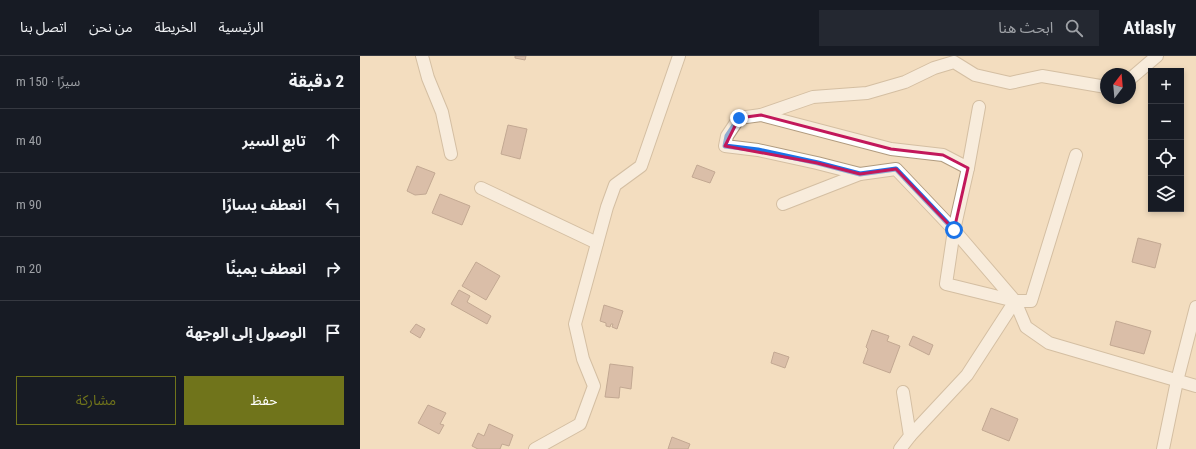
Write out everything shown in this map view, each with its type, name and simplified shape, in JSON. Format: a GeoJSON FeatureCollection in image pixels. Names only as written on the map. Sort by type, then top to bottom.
{"type":"FeatureCollection","features":[{"type":"Feature","properties":{"kind":"street"},"geometry":{"type":"LineString","coordinates":[[422,56],[428,78],[442,112],[451,154]]}},
{"type":"Feature","properties":{"kind":"street"},"geometry":{"type":"LineString","coordinates":[[535,449],[580,424],[594,386],[583,358],[575,324],[606,207],[615,185],[641,166],[679,56]]}},
{"type":"Feature","properties":{"kind":"street"},"geometry":{"type":"LineString","coordinates":[[1136,74],[1157,56]]}},
{"type":"Feature","properties":{"kind":"street"},"geometry":{"type":"LineString","coordinates":[[860,174],[758,150],[725,146],[727,136],[739,118],[760,115],[813,97],[867,93],[905,82],[934,68],[954,62],[975,74],[1010,83],[1042,76],[1100,87]]}},
{"type":"Feature","properties":{"kind":"street"},"geometry":{"type":"LineString","coordinates":[[978,108],[968,168],[954,230],[946,284],[1015,301],[1031,301],[1076,155]]}},
{"type":"Feature","properties":{"kind":"street"},"geometry":{"type":"LineString","coordinates":[[760,115],[891,149],[943,155],[968,168]]}},
{"type":"Feature","properties":{"kind":"street"},"geometry":{"type":"LineString","coordinates":[[783,204],[860,174],[896,169],[954,230],[1015,301],[1026,327],[1049,343],[1196,386]]}},
{"type":"Feature","properties":{"kind":"street"},"geometry":{"type":"LineString","coordinates":[[481,188],[597,243]]}},
{"type":"Feature","properties":{"kind":"street"},"geometry":{"type":"LineString","coordinates":[[900,449],[910,436],[967,375],[1015,301]]}},
{"type":"Feature","properties":{"kind":"street"},"geometry":{"type":"LineString","coordinates":[[1163,449],[1177,381],[1196,307]]}},
{"type":"Feature","properties":{"kind":"street"},"geometry":{"type":"LineString","coordinates":[[903,392],[910,436]]}},
{"type":"Feature","properties":{"kind":"highlighted area"},"geometry":{"type":"Polygon","coordinates":[[[761,115],[891,149],[943,155],[968,168],[954,230],[896,169],[860,174],[817,163],[725,146],[739,118],[761,115]]]}},
{"type":"Feature","properties":{"kind":"building"},"geometry":{"type":"Polygon","coordinates":[[[515,56],[526,56],[525,60],[515,58],[515,56]]]}},
{"type":"Feature","properties":{"kind":"building"},"geometry":{"type":"Polygon","coordinates":[[[508,125],[527,129],[520,159],[501,154],[508,125]]]}},
{"type":"Feature","properties":{"kind":"building"},"geometry":{"type":"Polygon","coordinates":[[[697,165],[715,172],[710,183],[692,177],[697,165]]]}},
{"type":"Feature","properties":{"kind":"building"},"geometry":{"type":"Polygon","coordinates":[[[417,166],[435,173],[426,194],[415,195],[407,191],[417,166]]]}},
{"type":"Feature","properties":{"kind":"building"},"geometry":{"type":"Polygon","coordinates":[[[440,194],[470,206],[462,225],[432,213],[440,194]]]}},
{"type":"Feature","properties":{"kind":"building"},"geometry":{"type":"Polygon","coordinates":[[[1138,238],[1161,244],[1155,268],[1132,262],[1138,238]]]}},
{"type":"Feature","properties":{"kind":"building"},"geometry":{"type":"Polygon","coordinates":[[[476,262],[500,276],[486,300],[462,286],[476,262]]]}},
{"type":"Feature","properties":{"kind":"building"},"geometry":{"type":"Polygon","coordinates":[[[459,290],[470,296],[467,302],[491,316],[487,324],[451,304],[459,290]]]}},
{"type":"Feature","properties":{"kind":"building"},"geometry":{"type":"Polygon","coordinates":[[[604,305],[623,311],[617,329],[612,327],[613,324],[611,324],[610,327],[606,326],[606,323],[600,321],[604,305]]]}},
{"type":"Feature","properties":{"kind":"building"},"geometry":{"type":"Polygon","coordinates":[[[1116,321],[1151,331],[1144,354],[1110,345],[1116,321]]]}},
{"type":"Feature","properties":{"kind":"building"},"geometry":{"type":"Polygon","coordinates":[[[416,324],[425,329],[420,338],[410,332],[416,324]]]}},
{"type":"Feature","properties":{"kind":"building"},"geometry":{"type":"Polygon","coordinates":[[[872,330],[889,336],[887,341],[900,346],[890,373],[863,363],[868,349],[866,347],[872,330]]]}},
{"type":"Feature","properties":{"kind":"building"},"geometry":{"type":"Polygon","coordinates":[[[913,336],[933,345],[929,355],[909,345],[913,336]]]}},
{"type":"Feature","properties":{"kind":"building"},"geometry":{"type":"Polygon","coordinates":[[[774,352],[789,357],[785,368],[771,363],[774,352]]]}},
{"type":"Feature","properties":{"kind":"building"},"geometry":{"type":"Polygon","coordinates":[[[610,364],[633,367],[631,389],[620,387],[619,398],[605,397],[610,364]]]}},
{"type":"Feature","properties":{"kind":"building"},"geometry":{"type":"Polygon","coordinates":[[[428,405],[446,413],[440,424],[444,425],[439,434],[418,423],[428,405]]]}},
{"type":"Feature","properties":{"kind":"building"},"geometry":{"type":"Polygon","coordinates":[[[991,408],[1018,419],[1009,441],[982,430],[991,408]]]}},
{"type":"Feature","properties":{"kind":"building"},"geometry":{"type":"Polygon","coordinates":[[[489,424],[513,435],[509,446],[502,444],[500,449],[478,449],[472,446],[478,433],[484,436],[489,424]]]}},
{"type":"Feature","properties":{"kind":"building"},"geometry":{"type":"Polygon","coordinates":[[[672,437],[690,444],[688,449],[668,449],[672,437]]]}},
{"type":"Feature","properties":{"kind":"route"},"geometry":{"type":"LineString","coordinates":[[739,118],[727,136],[725,146],[758,150],[860,174],[896,169],[954,230]]}}]}
